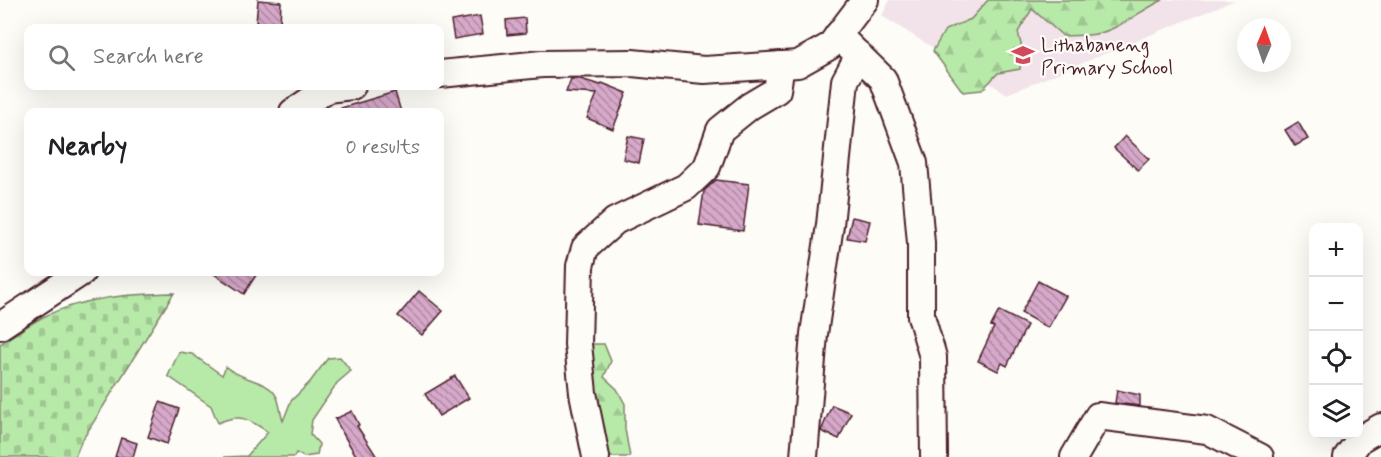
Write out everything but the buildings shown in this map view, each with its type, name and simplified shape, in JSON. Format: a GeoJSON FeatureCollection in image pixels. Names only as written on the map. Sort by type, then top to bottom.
{"type":"FeatureCollection","features":[{"type":"Feature","properties":{"kind":"street"},"geometry":{"type":"LineString","coordinates":[[444,74],[542,64],[632,63],[704,70],[798,64],[830,46],[865,0]]}},
{"type":"Feature","properties":{"kind":"street"},"geometry":{"type":"LineString","coordinates":[[838,35],[883,79],[914,163],[921,243],[921,316],[933,357],[934,457]]}},
{"type":"Feature","properties":{"kind":"street"},"geometry":{"type":"LineString","coordinates":[[804,457],[814,334],[830,225],[845,81],[859,55]]}},
{"type":"Feature","properties":{"kind":"street"},"geometry":{"type":"LineString","coordinates":[[596,457],[583,393],[578,344],[580,266],[585,248],[615,221],[687,187],[707,167],[720,130],[750,105],[777,90],[781,65]]}},
{"type":"Feature","properties":{"kind":"street"},"geometry":{"type":"LineString","coordinates":[[299,108],[326,90]]}},
{"type":"Feature","properties":{"kind":"street"},"geometry":{"type":"LineString","coordinates":[[0,326],[76,276]]}},
{"type":"Feature","properties":{"kind":"street"},"geometry":{"type":"LineString","coordinates":[[1074,457],[1098,416],[1207,430],[1260,457]]}},
{"type":"Feature","properties":{"kind":"street"},"geometry":{"type":"LineString","coordinates":[[1347,457],[1360,439],[1381,426]]}},
{"type":"Feature","properties":{"kind":"shaded area","name":"Lithabaneng Primary School"},"geometry":{"type":"Polygon","coordinates":[[[890,0],[1235,0],[1007,94],[882,16],[890,0]]]}},
{"type":"Feature","properties":{"kind":"green space"},"geometry":{"type":"Polygon","coordinates":[[[988,0],[1163,0],[1114,28],[1088,35],[1063,36],[1032,9],[1018,32],[1022,48],[1020,69],[998,73],[982,90],[963,92],[933,51],[945,30],[971,19],[988,0]]]}},
{"type":"Feature","properties":{"kind":"green space"},"geometry":{"type":"Polygon","coordinates":[[[174,293],[81,442],[75,457],[0,457],[0,344],[43,317],[74,305],[107,298],[174,293]]]}},
{"type":"Feature","properties":{"kind":"green space"},"geometry":{"type":"Polygon","coordinates":[[[592,344],[604,344],[611,361],[604,377],[617,389],[625,404],[625,429],[630,457],[602,457],[580,361],[592,344]]]}},
{"type":"Feature","properties":{"kind":"green space"},"geometry":{"type":"Polygon","coordinates":[[[179,352],[192,354],[222,375],[226,367],[271,389],[277,397],[283,421],[291,401],[310,382],[328,358],[340,357],[351,371],[337,383],[312,420],[310,434],[319,444],[317,455],[304,457],[296,453],[294,457],[224,457],[247,456],[268,432],[244,419],[232,418],[218,423],[211,406],[168,376],[179,352]]]}},
{"type":"Feature","properties":{"kind":"place","name":"Lithabaneng Primary School"},"geometry":{"type":"Point","coordinates":[1023,55]}}]}
